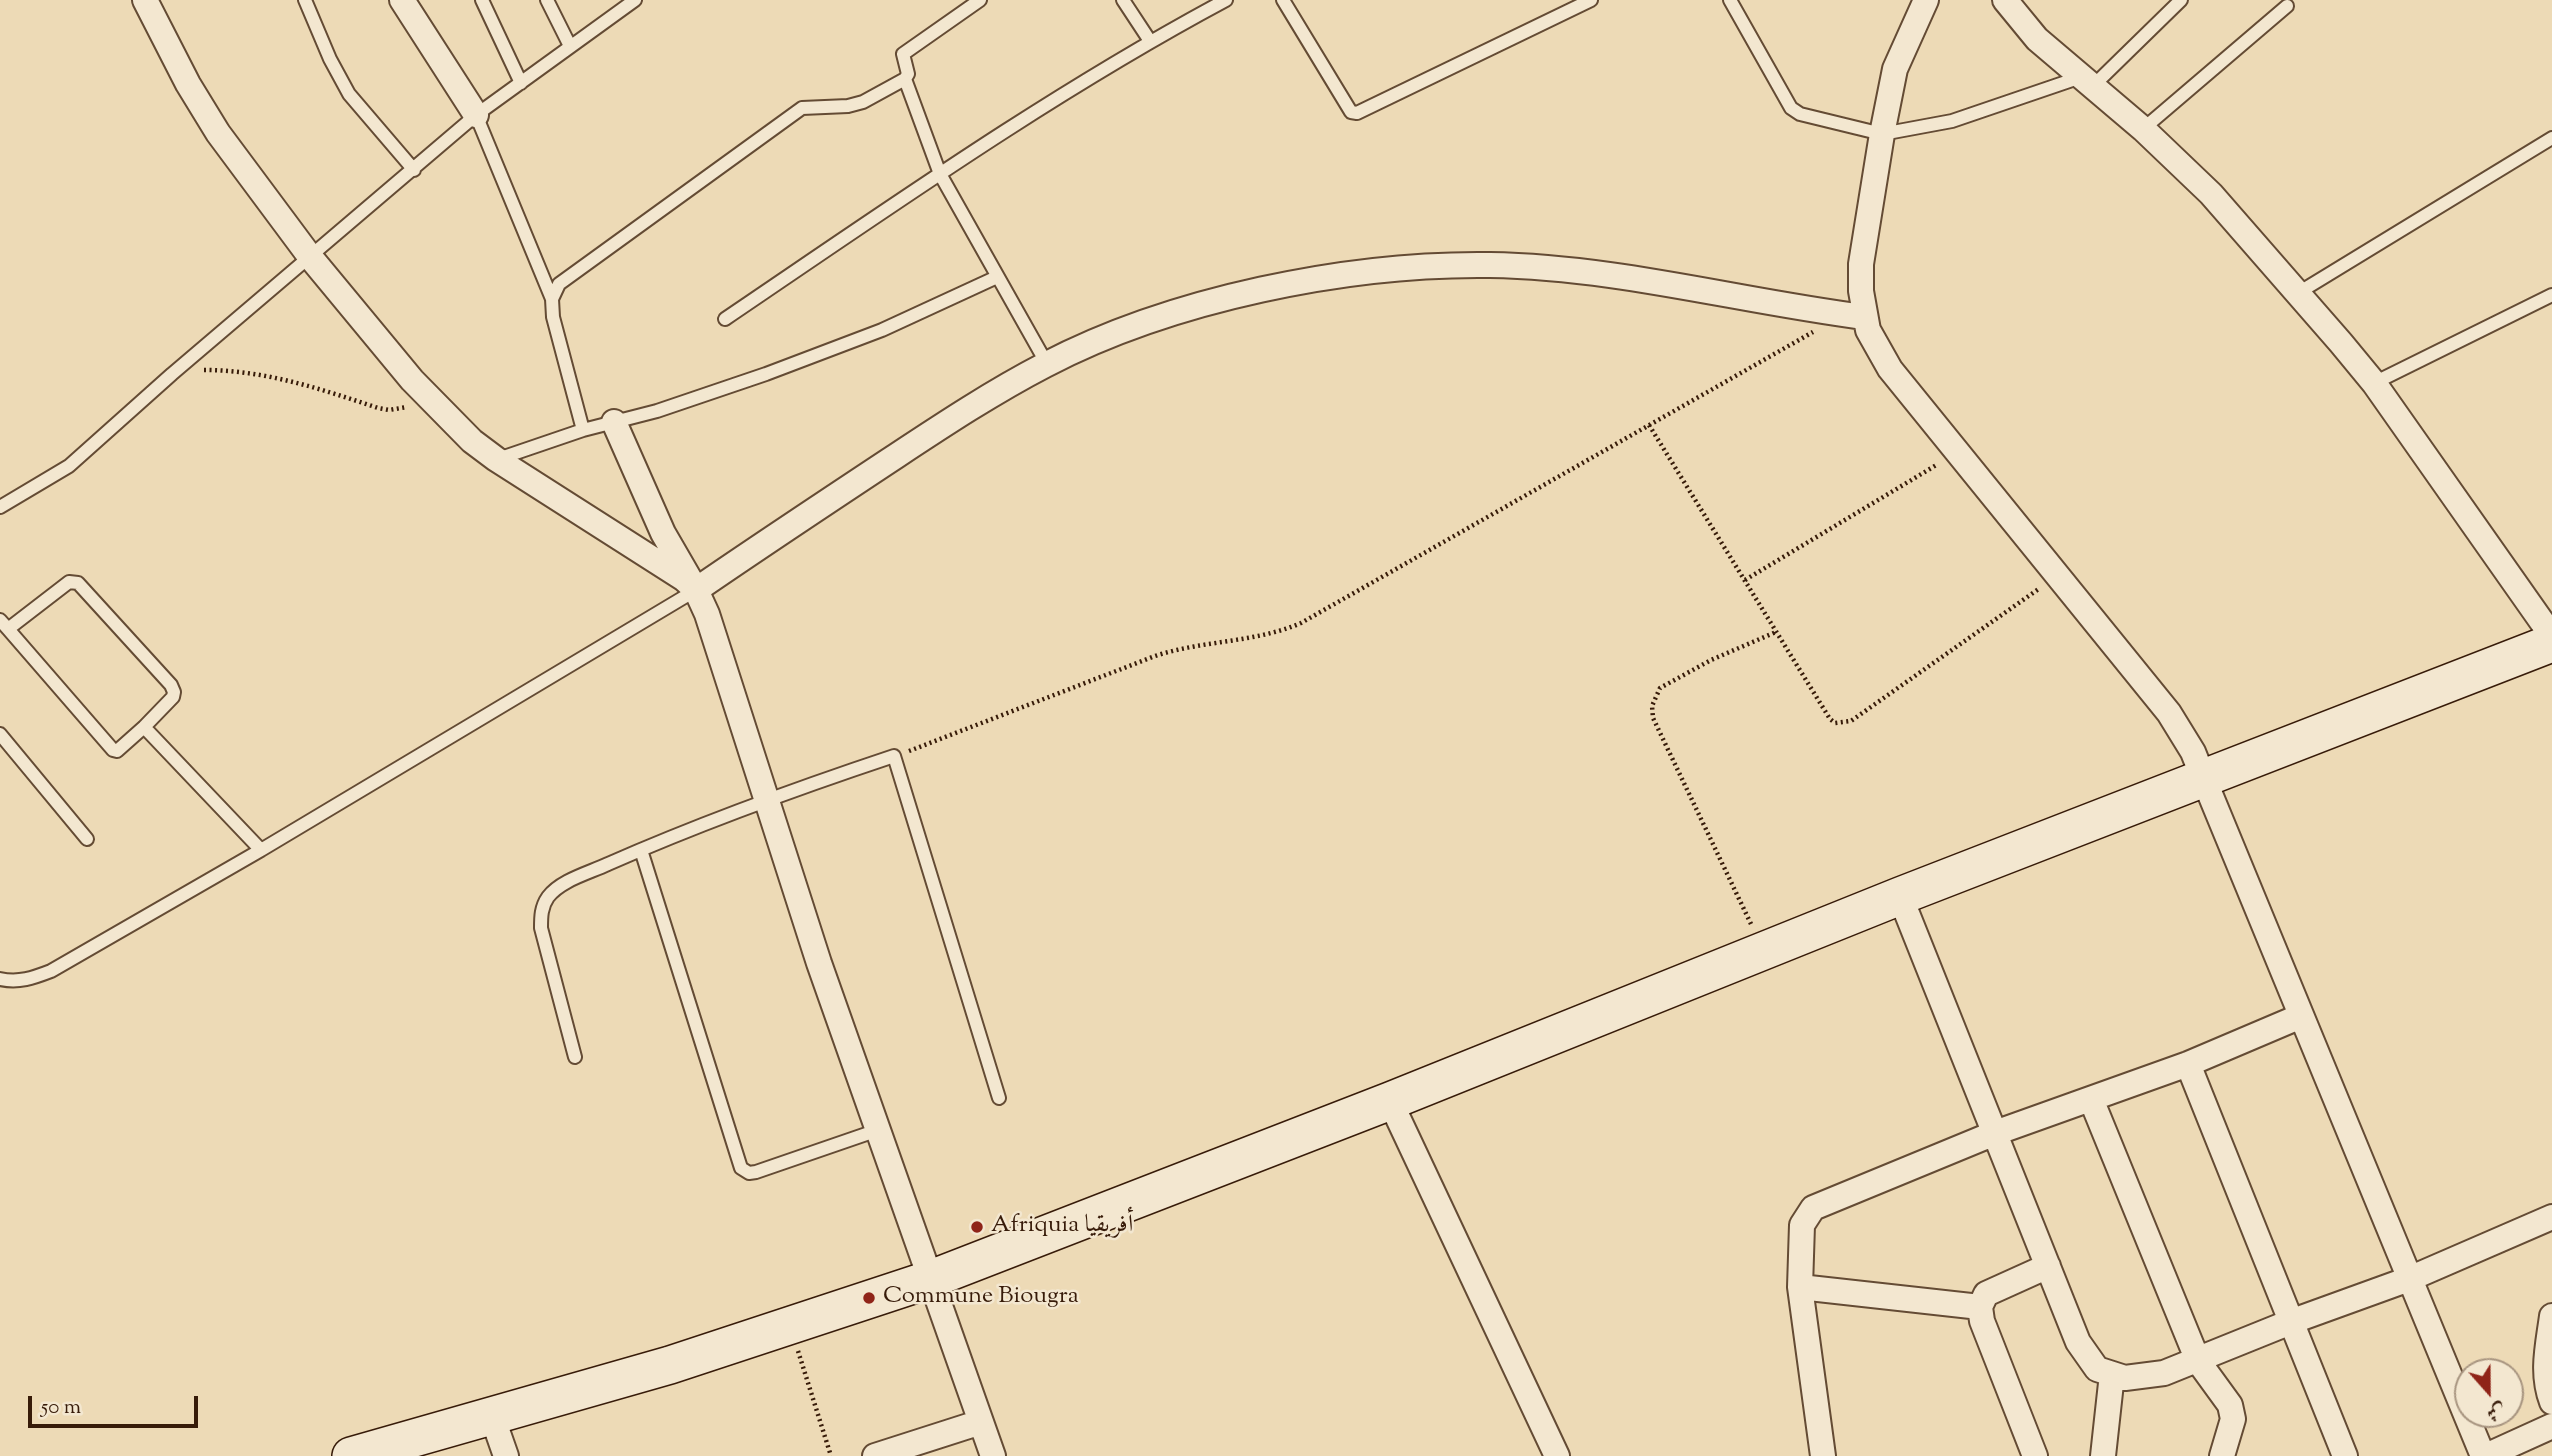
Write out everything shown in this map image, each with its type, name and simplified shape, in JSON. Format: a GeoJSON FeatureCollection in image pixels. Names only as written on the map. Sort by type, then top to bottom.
{"type":"FeatureCollection","features":[{"type":"Feature","properties":{"kind":"main road"},"geometry":{"type":"LineString","coordinates":[[351,1456],[790,1327],[931,1279],[1390,1101],[2203,777],[2552,643]]}},
{"type":"Feature","properties":{"kind":"street"},"geometry":{"type":"LineString","coordinates":[[145,0],[188,84],[218,132],[311,258],[432,401],[472,441],[496,459],[632,544],[695,590]]}},
{"type":"Feature","properties":{"kind":"street"},"geometry":{"type":"LineString","coordinates":[[402,0],[476,115]]}},
{"type":"Feature","properties":{"kind":"street"},"geometry":{"type":"LineString","coordinates":[[1926,0],[1895,69],[1882,134],[1854,315],[1891,369],[1956,453],[2169,713],[2193,752],[2484,1456],[2552,1426]]}},
{"type":"Feature","properties":{"kind":"street"},"geometry":{"type":"LineString","coordinates":[[2009,1],[2037,39],[2143,129],[2211,194],[2298,293],[2374,383],[2552,636]]}},
{"type":"Feature","properties":{"kind":"street"},"geometry":{"type":"LineString","coordinates":[[695,590],[961,414],[1047,364],[1143,322],[1237,296],[1323,278],[1421,266],[1492,265],[1572,270],[1854,315]]}},
{"type":"Feature","properties":{"kind":"street"},"geometry":{"type":"LineString","coordinates":[[614,422],[663,533],[707,614],[819,963],[993,1456]]}},
{"type":"Feature","properties":{"kind":"street"},"geometry":{"type":"LineString","coordinates":[[1900,896],[2078,1342],[2097,1369],[2125,1378],[2164,1373],[2293,1321],[2409,1279],[2552,1216]]}},
{"type":"Feature","properties":{"kind":"street"},"geometry":{"type":"LineString","coordinates":[[1823,1456],[1800,1287],[1802,1225],[1813,1208],[1996,1133],[2188,1064],[2301,1016]]}},
{"type":"Feature","properties":{"kind":"street"},"geometry":{"type":"LineString","coordinates":[[2188,1064],[2346,1456]]}},
{"type":"Feature","properties":{"kind":"street"},"geometry":{"type":"LineString","coordinates":[[2091,1099],[2198,1361],[2230,1405],[2233,1419],[2222,1456]]}},
{"type":"Feature","properties":{"kind":"street"},"geometry":{"type":"LineString","coordinates":[[1390,1101],[1557,1456]]}},
{"type":"Feature","properties":{"kind":"street"},"geometry":{"type":"LineString","coordinates":[[2035,1456],[1982,1321],[1980,1307],[1986,1294],[2048,1266]]}},
{"type":"Feature","properties":{"kind":"street"},"geometry":{"type":"LineString","coordinates":[[1800,1287],[1980,1307]]}},
{"type":"Feature","properties":{"kind":"street"},"geometry":{"type":"LineString","coordinates":[[2552,1316],[2545,1376],[2552,1402]]}},
{"type":"Feature","properties":{"kind":"street"},"geometry":{"type":"LineString","coordinates":[[2103,1456],[2112,1374]]}},
{"type":"Feature","properties":{"kind":"street"},"geometry":{"type":"LineString","coordinates":[[492,1416],[506,1456]]}},
{"type":"Feature","properties":{"kind":"street"},"geometry":{"type":"LineString","coordinates":[[875,1456],[981,1422]]}},
{"type":"Feature","properties":{"kind":"lane"},"geometry":{"type":"LineString","coordinates":[[305,0],[330,59],[349,94],[414,170]]}},
{"type":"Feature","properties":{"kind":"lane"},"geometry":{"type":"LineString","coordinates":[[482,0],[521,83]]}},
{"type":"Feature","properties":{"kind":"lane"},"geometry":{"type":"LineString","coordinates":[[547,0],[570,47]]}},
{"type":"Feature","properties":{"kind":"lane"},"geometry":{"type":"LineString","coordinates":[[0,507],[69,466],[172,374],[476,115],[570,47],[621,4],[635,0]]}},
{"type":"Feature","properties":{"kind":"lane"},"geometry":{"type":"LineString","coordinates":[[552,299],[559,284],[793,113],[811,106],[848,106],[863,102],[905,79],[908,74],[903,54],[980,0]]}},
{"type":"Feature","properties":{"kind":"lane"},"geometry":{"type":"LineString","coordinates":[[1123,0],[1150,41]]}},
{"type":"Feature","properties":{"kind":"lane"},"geometry":{"type":"LineString","coordinates":[[725,318],[940,174],[1150,41],[1226,0]]}},
{"type":"Feature","properties":{"kind":"lane"},"geometry":{"type":"LineString","coordinates":[[1283,0],[1351,112],[1357,113],[1591,0]]}},
{"type":"Feature","properties":{"kind":"lane"},"geometry":{"type":"LineString","coordinates":[[1730,0],[1791,108],[1800,114],[1882,134],[1952,121],[2087,82],[2181,0]]}},
{"type":"Feature","properties":{"kind":"lane"},"geometry":{"type":"LineString","coordinates":[[2143,129],[2287,6]]}},
{"type":"Feature","properties":{"kind":"lane"},"geometry":{"type":"LineString","coordinates":[[905,79],[940,174],[1047,364]]}},
{"type":"Feature","properties":{"kind":"lane"},"geometry":{"type":"LineString","coordinates":[[476,115],[552,299],[553,317],[583,430]]}},
{"type":"Feature","properties":{"kind":"lane"},"geometry":{"type":"LineString","coordinates":[[2298,293],[2552,138]]}},
{"type":"Feature","properties":{"kind":"lane"},"geometry":{"type":"LineString","coordinates":[[496,459],[583,430],[657,411],[831,349],[882,330],[997,277]]}},
{"type":"Feature","properties":{"kind":"lane"},"geometry":{"type":"LineString","coordinates":[[2374,383],[2552,295]]}},
{"type":"Feature","properties":{"kind":"lane"},"geometry":{"type":"LineString","coordinates":[[69,582],[78,583],[171,685],[173,697],[144,727],[117,751],[113,750],[4,624],[69,582]]}},
{"type":"Feature","properties":{"kind":"lane"},"geometry":{"type":"LineString","coordinates":[[0,979],[16,982],[51,971],[261,850],[695,590]]}},
{"type":"Feature","properties":{"kind":"lane"},"geometry":{"type":"LineString","coordinates":[[144,727],[261,850]]}},
{"type":"Feature","properties":{"kind":"lane"},"geometry":{"type":"LineString","coordinates":[[0,734],[87,839]]}},
{"type":"Feature","properties":{"kind":"lane"},"geometry":{"type":"LineString","coordinates":[[575,1057],[541,928],[541,911],[548,897],[562,885],[641,850],[766,801],[894,756],[999,1098]]}},
{"type":"Feature","properties":{"kind":"lane"},"geometry":{"type":"LineString","coordinates":[[641,850],[741,1168],[749,1173],[756,1172],[878,1130]]}},
{"type":"Feature","properties":{"kind":"path"},"geometry":{"type":"LineString","coordinates":[[894,756],[1155,656],[1190,646],[1273,634],[1295,626],[1649,425],[1854,315]]}},
{"type":"Feature","properties":{"kind":"path"},"geometry":{"type":"LineString","coordinates":[[172,374],[206,370],[280,378],[388,410],[432,401]]}},
{"type":"Feature","properties":{"kind":"path"},"geometry":{"type":"LineString","coordinates":[[1649,425],[1830,719],[1835,723],[1851,721],[2057,575]]}},
{"type":"Feature","properties":{"kind":"path"},"geometry":{"type":"LineString","coordinates":[[1745,580],[1956,453]]}},
{"type":"Feature","properties":{"kind":"path"},"geometry":{"type":"LineString","coordinates":[[1764,950],[1653,718],[1652,706],[1660,688],[1711,660],[1776,632]]}},
{"type":"Feature","properties":{"kind":"path"},"geometry":{"type":"LineString","coordinates":[[790,1327],[831,1456]]}},
{"type":"Feature","properties":{"kind":"place","name":"Afriquia أفريقيا"},"geometry":{"type":"Point","coordinates":[977,1227]}},
{"type":"Feature","properties":{"kind":"place","name":"Commune Biougra"},"geometry":{"type":"Point","coordinates":[869,1298]}}]}
